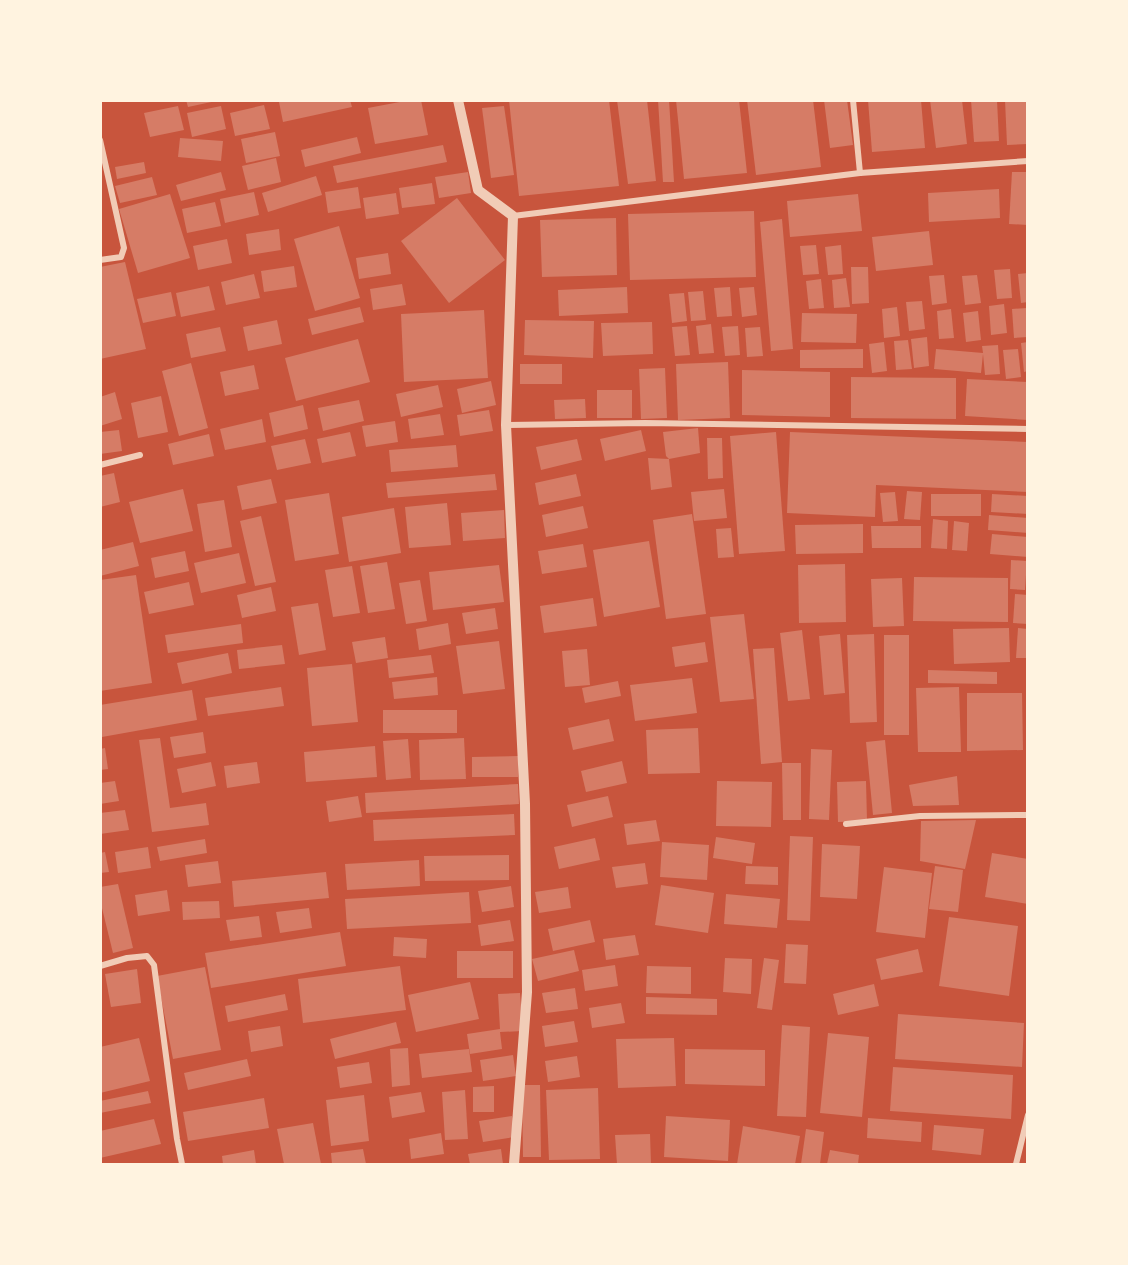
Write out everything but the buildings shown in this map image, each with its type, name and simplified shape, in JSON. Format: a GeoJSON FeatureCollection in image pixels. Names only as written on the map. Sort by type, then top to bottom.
{"type":"FeatureCollection","features":[{"type":"Feature","properties":{"kind":"street"},"geometry":{"type":"LineString","coordinates":[[458,100],[478,190],[513,216],[860,173],[1028,161]]}},
{"type":"Feature","properties":{"kind":"street"},"geometry":{"type":"LineString","coordinates":[[854,100],[860,173]]}},
{"type":"Feature","properties":{"kind":"street"},"geometry":{"type":"LineString","coordinates":[[100,140],[124,248],[121,257],[100,260]]}},
{"type":"Feature","properties":{"kind":"street"},"geometry":{"type":"LineString","coordinates":[[513,216],[506,425],[525,804],[527,992],[514,1164]]}},
{"type":"Feature","properties":{"kind":"street"},"geometry":{"type":"LineString","coordinates":[[506,425],[645,423],[1028,429]]}},
{"type":"Feature","properties":{"kind":"street"},"geometry":{"type":"LineString","coordinates":[[100,465],[140,455]]}},
{"type":"Feature","properties":{"kind":"street"},"geometry":{"type":"LineString","coordinates":[[846,824],[920,816],[1028,815]]}},
{"type":"Feature","properties":{"kind":"street"},"geometry":{"type":"LineString","coordinates":[[100,966],[127,958],[147,956],[154,965],[177,1139],[183,1164]]}},
{"type":"Feature","properties":{"kind":"street"},"geometry":{"type":"LineString","coordinates":[[1016,1164],[1028,1115]]}}]}
